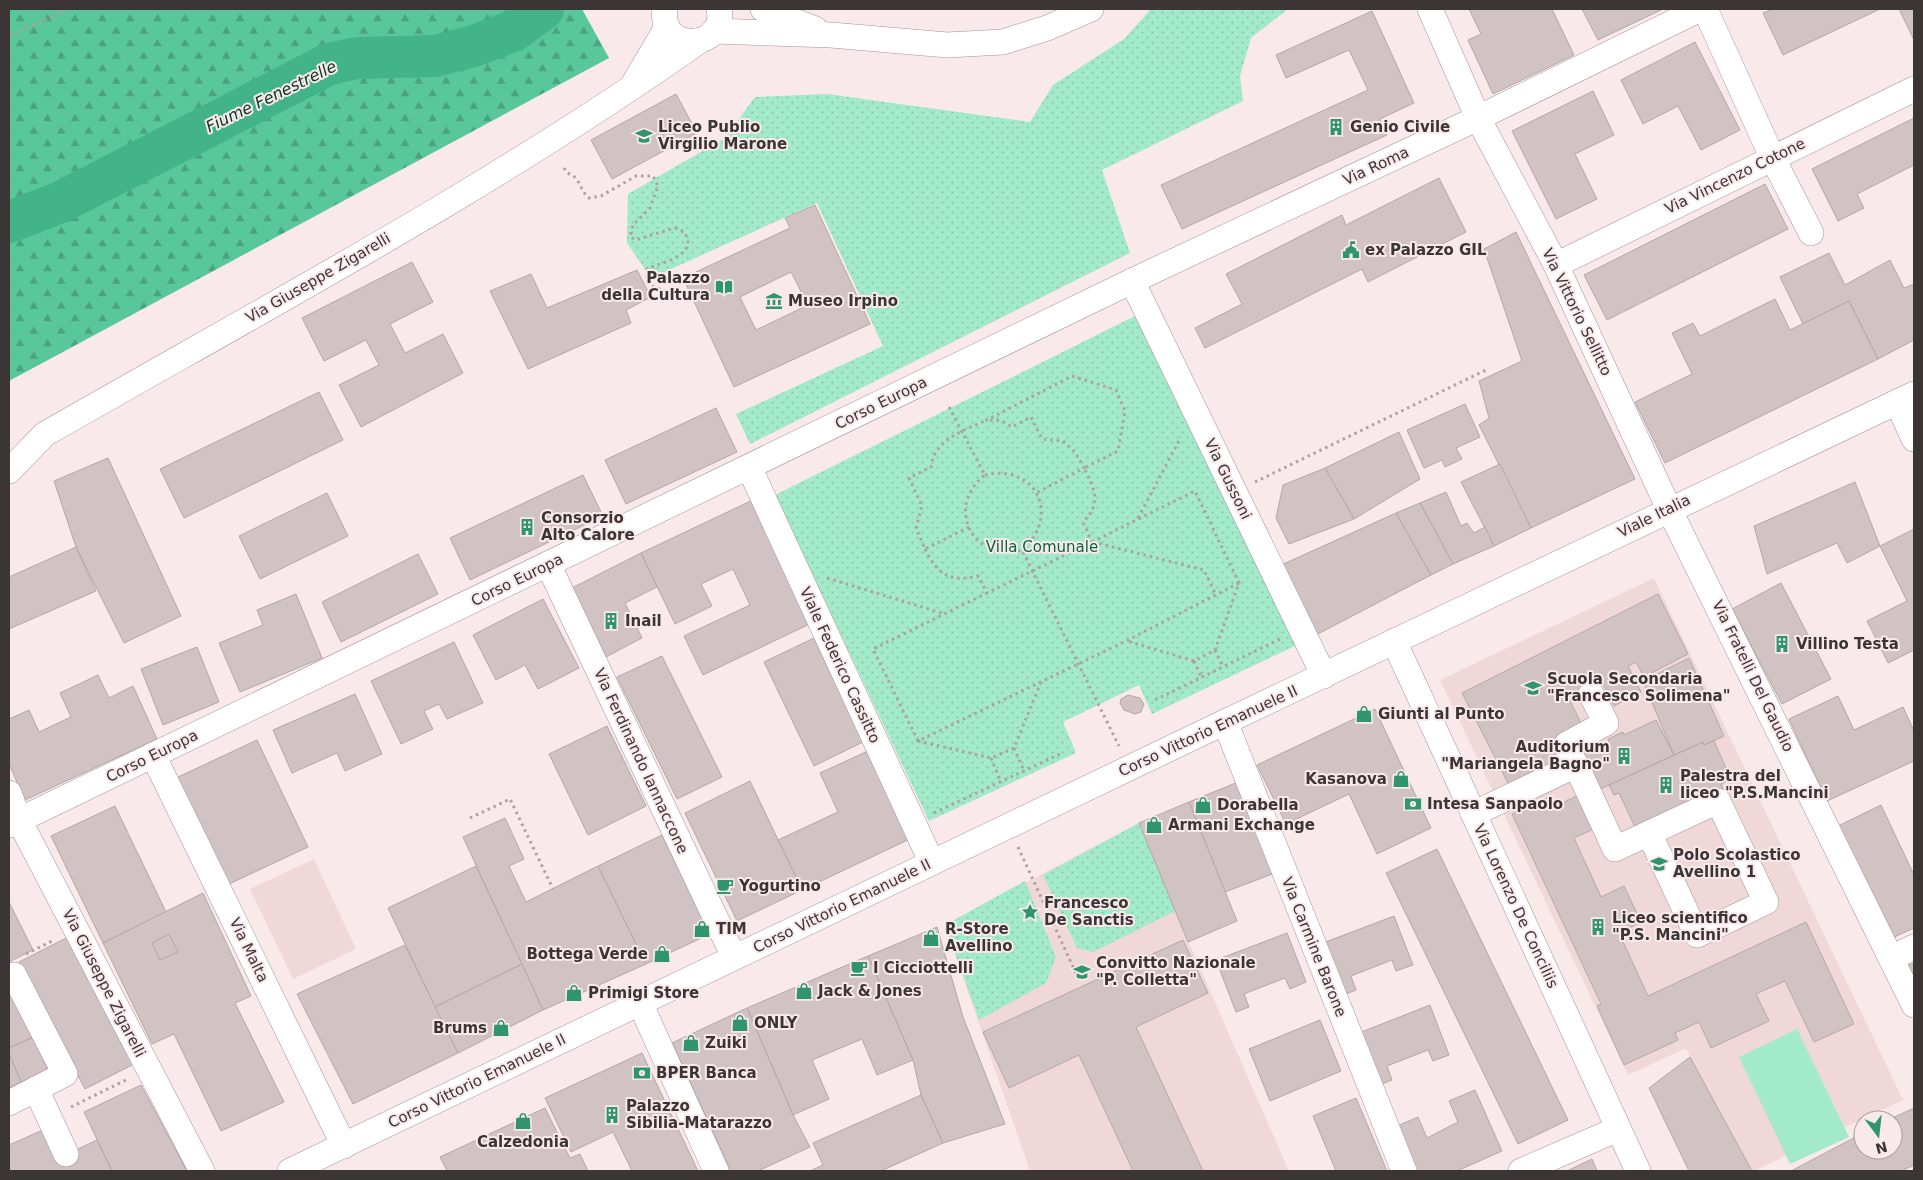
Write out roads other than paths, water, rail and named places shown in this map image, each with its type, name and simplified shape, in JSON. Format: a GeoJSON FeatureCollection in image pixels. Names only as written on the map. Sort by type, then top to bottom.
{"type":"FeatureCollection","features":[{"type":"Feature","properties":{"kind":"street"},"geometry":{"type":"LineString","coordinates":[[764,9],[831,35]]}},
{"type":"Feature","properties":{"kind":"street"},"geometry":{"type":"LineString","coordinates":[[665,14],[679,39],[711,27],[947,45],[1003,42],[1047,28],[1091,9]]}},
{"type":"Feature","properties":{"kind":"street","name":"Via Vittorio Sellitto"},"geometry":{"type":"LineString","coordinates":[[1430,9],[1478,118],[1556,265],[1669,509]]}},
{"type":"Feature","properties":{"kind":"street","name":"Via Roma"},"geometry":{"type":"LineString","coordinates":[[1132,281],[1478,118],[1700,9]]}},
{"type":"Feature","properties":{"kind":"street"},"geometry":{"type":"LineString","coordinates":[[1705,9],[1772,157],[1811,233]]}},
{"type":"Feature","properties":{"kind":"street"},"geometry":{"type":"LineString","coordinates":[[631,90],[665,14]]}},
{"type":"Feature","properties":{"kind":"street","name":"Via Giuseppe Zigarelli"},"geometry":{"type":"LineString","coordinates":[[9,471],[45,434],[476,187],[631,90],[711,27]]}},
{"type":"Feature","properties":{"kind":"street","name":"Via Vincenzo Cotone"},"geometry":{"type":"LineString","coordinates":[[1556,265],[1772,157],[1914,89]]}},
{"type":"Feature","properties":{"kind":"street","name":"Via Gussoni"},"geometry":{"type":"LineString","coordinates":[[1132,281],[1324,676]]}},
{"type":"Feature","properties":{"kind":"street","name":"Corso Europa"},"geometry":{"type":"LineString","coordinates":[[14,822],[1132,281]]}},
{"type":"Feature","properties":{"kind":"street"},"geometry":{"type":"LineString","coordinates":[[1906,398],[1914,439]]}},
{"type":"Feature","properties":{"kind":"street","name":"Viale Italia"},"geometry":{"type":"LineString","coordinates":[[1394,641],[1906,398]]}},
{"type":"Feature","properties":{"kind":"street","name":"Viale Federico Cassitto"},"geometry":{"type":"LineString","coordinates":[[749,467],[932,863]]}},
{"type":"Feature","properties":{"kind":"street","name":"Via Fratelli Del Gaudio"},"geometry":{"type":"LineString","coordinates":[[1669,509],[1914,1005]]}},
{"type":"Feature","properties":{"kind":"street","name":"Via Ferdinando Iannaccone"},"geometry":{"type":"LineString","coordinates":[[548,564],[734,958]]}},
{"type":"Feature","properties":{"kind":"street","name":"Corso Vittorio Emanuele II"},"geometry":{"type":"LineString","coordinates":[[290,1171],[1394,641]]}},
{"type":"Feature","properties":{"kind":"street","name":"Via Lorenzo De Conciliis"},"geometry":{"type":"LineString","coordinates":[[1394,641],[1638,1171]]}},
{"type":"Feature","properties":{"kind":"street"},"geometry":{"type":"LineString","coordinates":[[1591,694],[1606,724],[1568,744],[1567,748],[1615,849],[1718,800],[1766,902],[1697,935],[1649,833]]}},
{"type":"Feature","properties":{"kind":"street","name":"Via Carmine Barone"},"geometry":{"type":"LineString","coordinates":[[1225,722],[1404,1171]]}},
{"type":"Feature","properties":{"kind":"street","name":"Via Malta"},"geometry":{"type":"LineString","coordinates":[[154,755],[344,1146]]}},
{"type":"Feature","properties":{"kind":"street"},"geometry":{"type":"LineString","coordinates":[[1473,814],[1576,765]]}},
{"type":"Feature","properties":{"kind":"street","name":"Via Giuseppe Zigarelli"},"geometry":{"type":"LineString","coordinates":[[9,793],[14,822],[76,929],[202,1171]]}},
{"type":"Feature","properties":{"kind":"street"},"geometry":{"type":"LineString","coordinates":[[1891,958],[1914,947]]}},
{"type":"Feature","properties":{"kind":"street"},"geometry":{"type":"LineString","coordinates":[[9,1103],[65,1074],[11,976]]}},
{"type":"Feature","properties":{"kind":"street"},"geometry":{"type":"LineString","coordinates":[[640,1003],[716,1171]]}},
{"type":"Feature","properties":{"kind":"street"},"geometry":{"type":"LineString","coordinates":[[36,1089],[66,1154]]}},
{"type":"Feature","properties":{"kind":"street"},"geometry":{"type":"LineString","coordinates":[[1521,1171],[1618,1129]]}},
{"type":"Feature","properties":{"kind":"waterway","name":"Fiume Fenestrelle"},"geometry":{"type":"LineString","coordinates":[[9,222],[61,202],[329,64],[357,58],[435,56],[474,46],[513,31],[543,9]]}},
{"type":"Feature","properties":{"kind":"place","name":"Genio Civile"},"geometry":{"type":"Point","coordinates":[1336,127]}},
{"type":"Feature","properties":{"kind":"place","name":"Liceo Publio Virgilio Marone"},"geometry":{"type":"Point","coordinates":[644,136]}},
{"type":"Feature","properties":{"kind":"place","name":"ex Palazzo GIL"},"geometry":{"type":"Point","coordinates":[1351,250]}},
{"type":"Feature","properties":{"kind":"place","name":"Palazzo della Cultura"},"geometry":{"type":"Point","coordinates":[724,287]}},
{"type":"Feature","properties":{"kind":"place","name":"Museo Irpino"},"geometry":{"type":"Point","coordinates":[774,301]}},
{"type":"Feature","properties":{"kind":"place","name":"Consorzio Alto Calore"},"geometry":{"type":"Point","coordinates":[527,527]}},
{"type":"Feature","properties":{"kind":"place","name":"Inail"},"geometry":{"type":"Point","coordinates":[611,621]}},
{"type":"Feature","properties":{"kind":"place","name":"Villino Testa"},"geometry":{"type":"Point","coordinates":[1782,644]}},
{"type":"Feature","properties":{"kind":"place","name":"Scuola Secondaria \"Francesco Solimena\""},"geometry":{"type":"Point","coordinates":[1533,688]}},
{"type":"Feature","properties":{"kind":"place","name":"Giunti al Punto"},"geometry":{"type":"Point","coordinates":[1364,714]}},
{"type":"Feature","properties":{"kind":"place","name":"Auditorium \"Mariangela Bagno\""},"geometry":{"type":"Point","coordinates":[1624,756]}},
{"type":"Feature","properties":{"kind":"place","name":"Kasanova"},"geometry":{"type":"Point","coordinates":[1401,779]}},
{"type":"Feature","properties":{"kind":"place","name":"Palestra del liceo \"P.S.Mancini"},"geometry":{"type":"Point","coordinates":[1666,785]}},
{"type":"Feature","properties":{"kind":"place","name":"Intesa Sanpaolo"},"geometry":{"type":"Point","coordinates":[1413,804]}},
{"type":"Feature","properties":{"kind":"place","name":"Dorabella"},"geometry":{"type":"Point","coordinates":[1203,805]}},
{"type":"Feature","properties":{"kind":"place","name":"Armani Exchange"},"geometry":{"type":"Point","coordinates":[1154,825]}},
{"type":"Feature","properties":{"kind":"place","name":"Polo Scolastico Avellino 1"},"geometry":{"type":"Point","coordinates":[1659,864]}},
{"type":"Feature","properties":{"kind":"place","name":"Yogurtino"},"geometry":{"type":"Point","coordinates":[725,886]}},
{"type":"Feature","properties":{"kind":"place","name":"Francesco De Sanctis"},"geometry":{"type":"Point","coordinates":[1030,912]}},
{"type":"Feature","properties":{"kind":"place","name":"Liceo scientifico \"P.S. Mancini\""},"geometry":{"type":"Point","coordinates":[1598,927]}},
{"type":"Feature","properties":{"kind":"place","name":"TIM"},"geometry":{"type":"Point","coordinates":[702,929]}},
{"type":"Feature","properties":{"kind":"place","name":"R-Store Avellino"},"geometry":{"type":"Point","coordinates":[931,938]}},
{"type":"Feature","properties":{"kind":"place","name":"Bottega Verde"},"geometry":{"type":"Point","coordinates":[662,954]}},
{"type":"Feature","properties":{"kind":"place","name":"I Cicciottelli"},"geometry":{"type":"Point","coordinates":[859,968]}},
{"type":"Feature","properties":{"kind":"place","name":"Convitto Nazionale \"P. Colletta\""},"geometry":{"type":"Point","coordinates":[1082,972]}},
{"type":"Feature","properties":{"kind":"place","name":"Jack & Jones"},"geometry":{"type":"Point","coordinates":[804,991]}},
{"type":"Feature","properties":{"kind":"place","name":"Primigi Store"},"geometry":{"type":"Point","coordinates":[574,993]}},
{"type":"Feature","properties":{"kind":"place","name":"ONLY"},"geometry":{"type":"Point","coordinates":[740,1023]}},
{"type":"Feature","properties":{"kind":"place","name":"Brums"},"geometry":{"type":"Point","coordinates":[501,1028]}},
{"type":"Feature","properties":{"kind":"place","name":"Zuiki"},"geometry":{"type":"Point","coordinates":[691,1043]}},
{"type":"Feature","properties":{"kind":"place","name":"BPER Banca"},"geometry":{"type":"Point","coordinates":[642,1073]}},
{"type":"Feature","properties":{"kind":"place","name":"Palazzo Sibilia-Matarazzo"},"geometry":{"type":"Point","coordinates":[612,1115]}},
{"type":"Feature","properties":{"kind":"place","name":"Calzedonia"},"geometry":{"type":"Point","coordinates":[523,1121]}},
{"type":"Feature","properties":{"kind":"park label","name":"Villa Comunale"},"geometry":{"type":"Point","coordinates":[1042,547]}}]}
